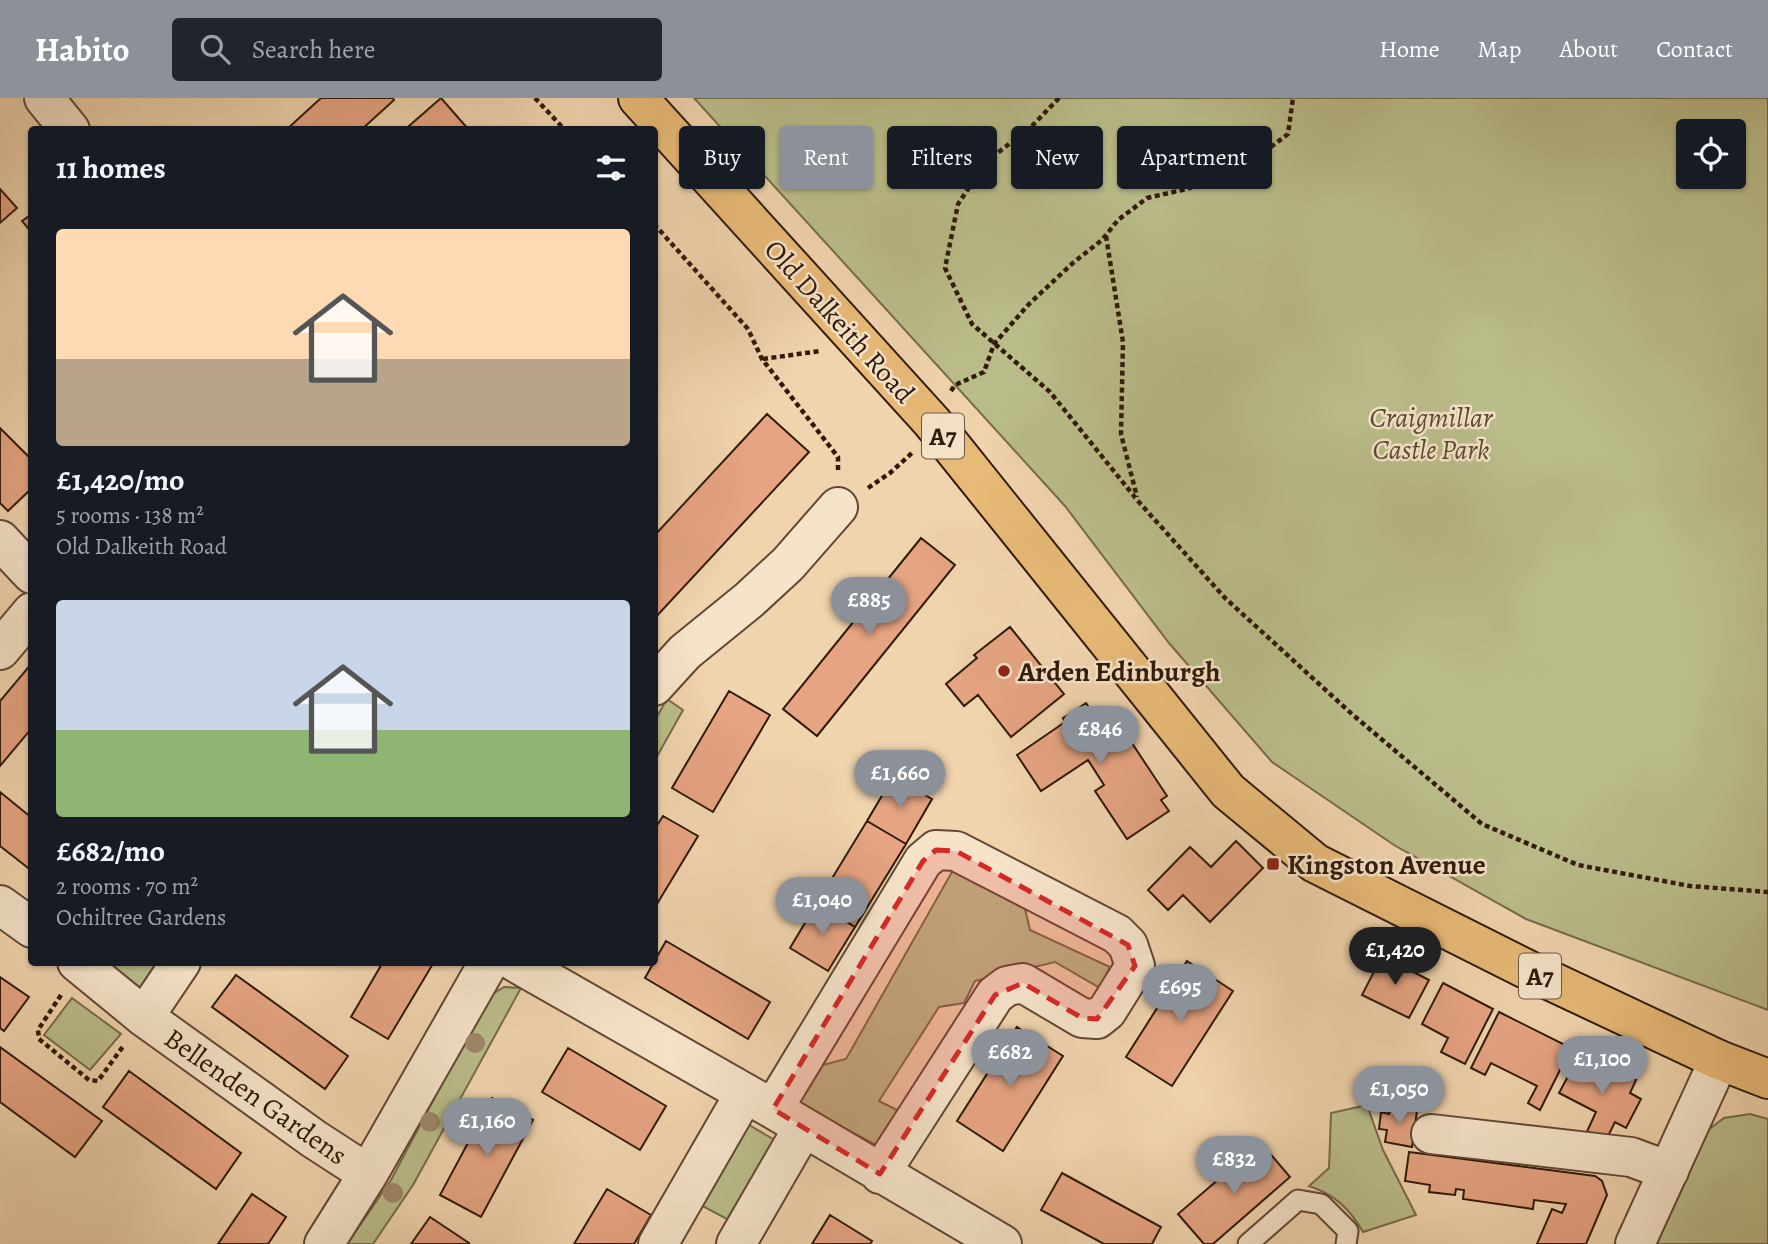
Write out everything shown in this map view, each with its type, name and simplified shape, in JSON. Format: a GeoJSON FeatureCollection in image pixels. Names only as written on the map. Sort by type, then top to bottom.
{"type":"FeatureCollection","features":[{"type":"Feature","properties":{"kind":"main road","name":"Old Dalkeith Road"},"geometry":{"type":"LineString","coordinates":[[638,98],[932,422],[1228,791],[1315,863],[1532,972],[1719,1060],[1768,1079]]}},
{"type":"Feature","properties":{"kind":"street"},"geometry":{"type":"LineString","coordinates":[[44,98],[67,126]]}},
{"type":"Feature","properties":{"kind":"street"},"geometry":{"type":"LineString","coordinates":[[658,682],[685,652],[788,564],[838,507]]}},
{"type":"Feature","properties":{"kind":"street"},"geometry":{"type":"LineString","coordinates":[[0,540],[28,570]]}},
{"type":"Feature","properties":{"kind":"street"},"geometry":{"type":"LineString","coordinates":[[0,650],[28,617]]}},
{"type":"Feature","properties":{"kind":"street"},"geometry":{"type":"LineString","coordinates":[[658,1244],[773,1110],[923,861],[936,850],[956,851],[1117,934],[1128,945],[1135,966],[1107,1011],[1097,1019],[1082,1018],[1023,984],[1007,986],[995,995],[880,1174]]}},
{"type":"Feature","properties":{"kind":"street"},"geometry":{"type":"LineString","coordinates":[[0,905],[28,925]]}},
{"type":"Feature","properties":{"kind":"street","name":"Bellenden Gardens"},"geometry":{"type":"LineString","coordinates":[[84,966],[145,1017],[314,1139],[368,1174]]}},
{"type":"Feature","properties":{"kind":"street","name":"Bellenden Gardens"},"geometry":{"type":"LineString","coordinates":[[145,1017],[178,966]]}},
{"type":"Feature","properties":{"kind":"street"},"geometry":{"type":"LineString","coordinates":[[324,1244],[368,1174],[487,966]]}},
{"type":"Feature","properties":{"kind":"street"},"geometry":{"type":"LineString","coordinates":[[522,966],[1002,1244]]}},
{"type":"Feature","properties":{"kind":"street"},"geometry":{"type":"LineString","coordinates":[[1635,1244],[1719,1060]]}},
{"type":"Feature","properties":{"kind":"street"},"geometry":{"type":"LineString","coordinates":[[736,1244],[773,1110]]}},
{"type":"Feature","properties":{"kind":"street"},"geometry":{"type":"LineString","coordinates":[[1431,1134],[1631,1157],[1669,1171]]}},
{"type":"Feature","properties":{"kind":"lane"},"geometry":{"type":"LineString","coordinates":[[1248,1244],[1298,1200],[1321,1204],[1348,1231],[1346,1244]]}},
{"type":"Feature","properties":{"kind":"path"},"geometry":{"type":"LineString","coordinates":[[535,98],[561,126]]}},
{"type":"Feature","properties":{"kind":"path"},"geometry":{"type":"LineString","coordinates":[[1059,98],[1031,127],[987,161],[958,204],[945,268],[972,324],[1050,392],[1138,501],[1235,607],[1353,715],[1482,824],[1578,864],[1690,886],[1768,892]]}},
{"type":"Feature","properties":{"kind":"path"},"geometry":{"type":"LineString","coordinates":[[932,422],[954,385],[984,372],[994,344],[1029,304],[1106,235],[1118,220],[1147,198],[1187,189],[1247,165],[1288,134],[1293,98]]}},
{"type":"Feature","properties":{"kind":"path"},"geometry":{"type":"LineString","coordinates":[[658,228],[748,329],[762,359],[838,457],[838,507]]}},
{"type":"Feature","properties":{"kind":"path"},"geometry":{"type":"LineString","coordinates":[[1106,235],[1123,342],[1121,434],[1138,501]]}},
{"type":"Feature","properties":{"kind":"path"},"geometry":{"type":"LineString","coordinates":[[762,359],[820,351],[830,360]]}},
{"type":"Feature","properties":{"kind":"path"},"geometry":{"type":"LineString","coordinates":[[838,507],[890,473],[910,455]]}},
{"type":"Feature","properties":{"kind":"path"},"geometry":{"type":"LineString","coordinates":[[78,966],[38,1030],[38,1039],[89,1080],[98,1081],[145,1017]]}},
{"type":"Feature","properties":{"kind":"highlighted area"},"geometry":{"type":"Polygon","coordinates":[[[936,850],[956,851],[1128,945],[1135,966],[1097,1019],[1082,1018],[1023,983],[995,995],[880,1174],[773,1109],[923,861],[936,850]]]}},
{"type":"Feature","properties":{"kind":"green space","name":"Craigmillar Castle Park"},"geometry":{"type":"Polygon","coordinates":[[[694,98],[1768,98],[1768,1010],[1526,919],[1394,845],[1272,762],[1169,643],[1065,506],[765,176],[765,126],[719,126],[694,98]]]}},
{"type":"Feature","properties":{"kind":"green space"},"geometry":{"type":"Polygon","coordinates":[[[667,699],[683,710],[658,755],[658,715],[667,699]]]}},
{"type":"Feature","properties":{"kind":"green space"},"geometry":{"type":"Polygon","coordinates":[[[957,863],[1023,900],[1030,930],[1110,967],[1100,988],[1055,962],[975,981],[964,1003],[939,1007],[879,1101],[899,1111],[876,1145],[794,1102],[811,1068],[846,1059],[957,863]]]}},
{"type":"Feature","properties":{"kind":"green space"},"geometry":{"type":"Polygon","coordinates":[[[112,966],[163,966],[145,991],[112,966]]]}},
{"type":"Feature","properties":{"kind":"green space"},"geometry":{"type":"Polygon","coordinates":[[[504,987],[521,988],[413,1185],[373,1244],[347,1244],[391,1180],[488,997],[504,987]]]}},
{"type":"Feature","properties":{"kind":"green space"},"geometry":{"type":"Polygon","coordinates":[[[72,998],[121,1034],[90,1070],[44,1035],[72,998]]]}},
{"type":"Feature","properties":{"kind":"green space"},"geometry":{"type":"Polygon","coordinates":[[[1367,1105],[1383,1150],[1416,1215],[1363,1232],[1353,1216],[1340,1203],[1309,1186],[1329,1168],[1331,1113],[1367,1105]]]}},
{"type":"Feature","properties":{"kind":"green space"},"geometry":{"type":"Polygon","coordinates":[[[1750,1114],[1768,1119],[1768,1244],[1646,1244],[1704,1133],[1724,1118],[1750,1114]]]}},
{"type":"Feature","properties":{"kind":"green space"},"geometry":{"type":"Polygon","coordinates":[[[744,1122],[778,1142],[736,1224],[693,1201],[744,1122]]]}},
{"type":"Feature","properties":{"kind":"building"},"geometry":{"type":"Polygon","coordinates":[[[321,98],[394,100],[365,126],[290,126],[321,98]]]}},
{"type":"Feature","properties":{"kind":"building"},"geometry":{"type":"Polygon","coordinates":[[[441,98],[466,126],[409,126],[441,98]]]}},
{"type":"Feature","properties":{"kind":"building"},"geometry":{"type":"Polygon","coordinates":[[[0,189],[17,208],[0,223],[0,189]]]}},
{"type":"Feature","properties":{"kind":"building"},"geometry":{"type":"Polygon","coordinates":[[[28,217],[28,228],[22,221],[28,217]]]}},
{"type":"Feature","properties":{"kind":"building"},"geometry":{"type":"Polygon","coordinates":[[[767,414],[809,452],[658,615],[658,532],[767,414]]]}},
{"type":"Feature","properties":{"kind":"building"},"geometry":{"type":"Polygon","coordinates":[[[0,428],[28,456],[28,492],[8,511],[0,503],[0,428]]]}},
{"type":"Feature","properties":{"kind":"building"},"geometry":{"type":"Polygon","coordinates":[[[921,538],[955,565],[817,736],[783,709],[921,538]]]}},
{"type":"Feature","properties":{"kind":"building","name":"Arden Edinburgh"},"geometry":{"type":"Polygon","coordinates":[[[1010,627],[1064,694],[1011,737],[978,695],[964,706],[946,684],[977,658],[974,655],[1010,627]]]}},
{"type":"Feature","properties":{"kind":"building"},"geometry":{"type":"Polygon","coordinates":[[[28,668],[28,733],[0,766],[0,701],[28,668]]]}},
{"type":"Feature","properties":{"kind":"building"},"geometry":{"type":"Polygon","coordinates":[[[729,691],[770,715],[713,812],[672,788],[729,691]]]}},
{"type":"Feature","properties":{"kind":"building"},"geometry":{"type":"Polygon","coordinates":[[[1086,703],[1095,716],[1108,707],[1167,796],[1161,800],[1169,811],[1127,839],[1095,791],[1104,785],[1088,760],[1041,791],[1017,755],[1065,722],[1063,718],[1086,703]]]}},
{"type":"Feature","properties":{"kind":"building"},"geometry":{"type":"Polygon","coordinates":[[[893,777],[932,799],[906,844],[867,821],[893,777]]]}},
{"type":"Feature","properties":{"kind":"building"},"geometry":{"type":"Polygon","coordinates":[[[0,792],[28,815],[28,868],[0,846],[0,792]]]}},
{"type":"Feature","properties":{"kind":"building"},"geometry":{"type":"Polygon","coordinates":[[[663,816],[698,836],[658,902],[658,824],[663,816]]]}},
{"type":"Feature","properties":{"kind":"building"},"geometry":{"type":"Polygon","coordinates":[[[867,821],[906,844],[855,927],[817,903],[867,821]]]}},
{"type":"Feature","properties":{"kind":"building"},"geometry":{"type":"Polygon","coordinates":[[[1236,841],[1263,868],[1210,922],[1183,895],[1168,910],[1148,890],[1190,847],[1211,867],[1236,841]]]}},
{"type":"Feature","properties":{"kind":"building"},"geometry":{"type":"Polygon","coordinates":[[[817,903],[855,927],[828,971],[790,948],[817,903]]]}},
{"type":"Feature","properties":{"kind":"building"},"geometry":{"type":"Polygon","coordinates":[[[666,941],[770,1002],[748,1039],[645,978],[652,966],[658,966],[658,955],[666,941]]]}},
{"type":"Feature","properties":{"kind":"building"},"geometry":{"type":"Polygon","coordinates":[[[1382,956],[1429,980],[1409,1018],[1362,995],[1382,956]]]}},
{"type":"Feature","properties":{"kind":"building"},"geometry":{"type":"Polygon","coordinates":[[[1187,961],[1233,991],[1172,1086],[1126,1057],[1187,961]]]}},
{"type":"Feature","properties":{"kind":"building"},"geometry":{"type":"Polygon","coordinates":[[[381,966],[432,966],[388,1039],[351,1017],[381,966]]]}},
{"type":"Feature","properties":{"kind":"building"},"geometry":{"type":"Polygon","coordinates":[[[236,975],[348,1056],[325,1089],[212,1007],[236,975]]]}},
{"type":"Feature","properties":{"kind":"building"},"geometry":{"type":"Polygon","coordinates":[[[0,977],[29,997],[4,1031],[0,1028],[0,977]]]}},
{"type":"Feature","properties":{"kind":"building"},"geometry":{"type":"Polygon","coordinates":[[[1443,983],[1493,1009],[1465,1064],[1441,1052],[1448,1038],[1422,1024],[1443,983]]]}},
{"type":"Feature","properties":{"kind":"building"},"geometry":{"type":"Polygon","coordinates":[[[1499,1012],[1571,1048],[1540,1110],[1528,1103],[1537,1086],[1491,1063],[1485,1075],[1471,1068],[1499,1012]]]}},
{"type":"Feature","properties":{"kind":"building"},"geometry":{"type":"Polygon","coordinates":[[[1017,1027],[1063,1056],[1003,1151],[957,1121],[1017,1027]]]}},
{"type":"Feature","properties":{"kind":"building"},"geometry":{"type":"Polygon","coordinates":[[[0,1047],[102,1121],[75,1157],[0,1102],[0,1047]]]}},
{"type":"Feature","properties":{"kind":"building"},"geometry":{"type":"Polygon","coordinates":[[[568,1048],[666,1106],[640,1150],[542,1092],[568,1048]]]}},
{"type":"Feature","properties":{"kind":"building"},"geometry":{"type":"Polygon","coordinates":[[[1593,1058],[1636,1080],[1630,1093],[1641,1099],[1626,1128],[1615,1122],[1607,1138],[1585,1136],[1596,1112],[1559,1093],[1574,1065],[1586,1071],[1593,1058]]]}},
{"type":"Feature","properties":{"kind":"building"},"geometry":{"type":"Polygon","coordinates":[[[129,1071],[241,1153],[216,1189],[103,1107],[129,1071]]]}},
{"type":"Feature","properties":{"kind":"building"},"geometry":{"type":"Polygon","coordinates":[[[492,1098],[533,1120],[481,1217],[440,1195],[492,1098]]]}},
{"type":"Feature","properties":{"kind":"building"},"geometry":{"type":"Polygon","coordinates":[[[1390,1107],[1417,1111],[1412,1147],[1385,1142],[1387,1130],[1379,1129],[1381,1112],[1389,1114],[1390,1107]]]}},
{"type":"Feature","properties":{"kind":"building"},"geometry":{"type":"Polygon","coordinates":[[[1261,1143],[1290,1177],[1213,1244],[1204,1244],[1178,1214],[1261,1143]]]}},
{"type":"Feature","properties":{"kind":"building"},"geometry":{"type":"Polygon","coordinates":[[[1409,1152],[1595,1176],[1602,1181],[1607,1195],[1586,1244],[1537,1244],[1552,1209],[1562,1213],[1566,1204],[1534,1200],[1533,1209],[1463,1199],[1464,1190],[1456,1189],[1455,1195],[1429,1192],[1430,1185],[1405,1181],[1409,1152]]]}},
{"type":"Feature","properties":{"kind":"building"},"geometry":{"type":"Polygon","coordinates":[[[1062,1173],[1161,1227],[1152,1244],[1104,1244],[1041,1210],[1062,1173]]]}},
{"type":"Feature","properties":{"kind":"building"},"geometry":{"type":"Polygon","coordinates":[[[607,1189],[651,1215],[634,1244],[574,1244],[607,1189]]]}},
{"type":"Feature","properties":{"kind":"building"},"geometry":{"type":"Polygon","coordinates":[[[252,1194],[286,1217],[268,1244],[218,1244],[252,1194]]]}},
{"type":"Feature","properties":{"kind":"building"},"geometry":{"type":"Polygon","coordinates":[[[830,1215],[872,1241],[870,1244],[812,1244],[830,1215]]]}},
{"type":"Feature","properties":{"kind":"building"},"geometry":{"type":"Polygon","coordinates":[[[430,1217],[469,1243],[469,1244],[411,1244],[430,1217]]]}},
{"type":"Feature","properties":{"kind":"place","name":"Arden Edinburgh"},"geometry":{"type":"Point","coordinates":[1004,671]}},
{"type":"Feature","properties":{"kind":"place","name":"Kingston Avenue"},"geometry":{"type":"Point","coordinates":[1273,864]}}]}
